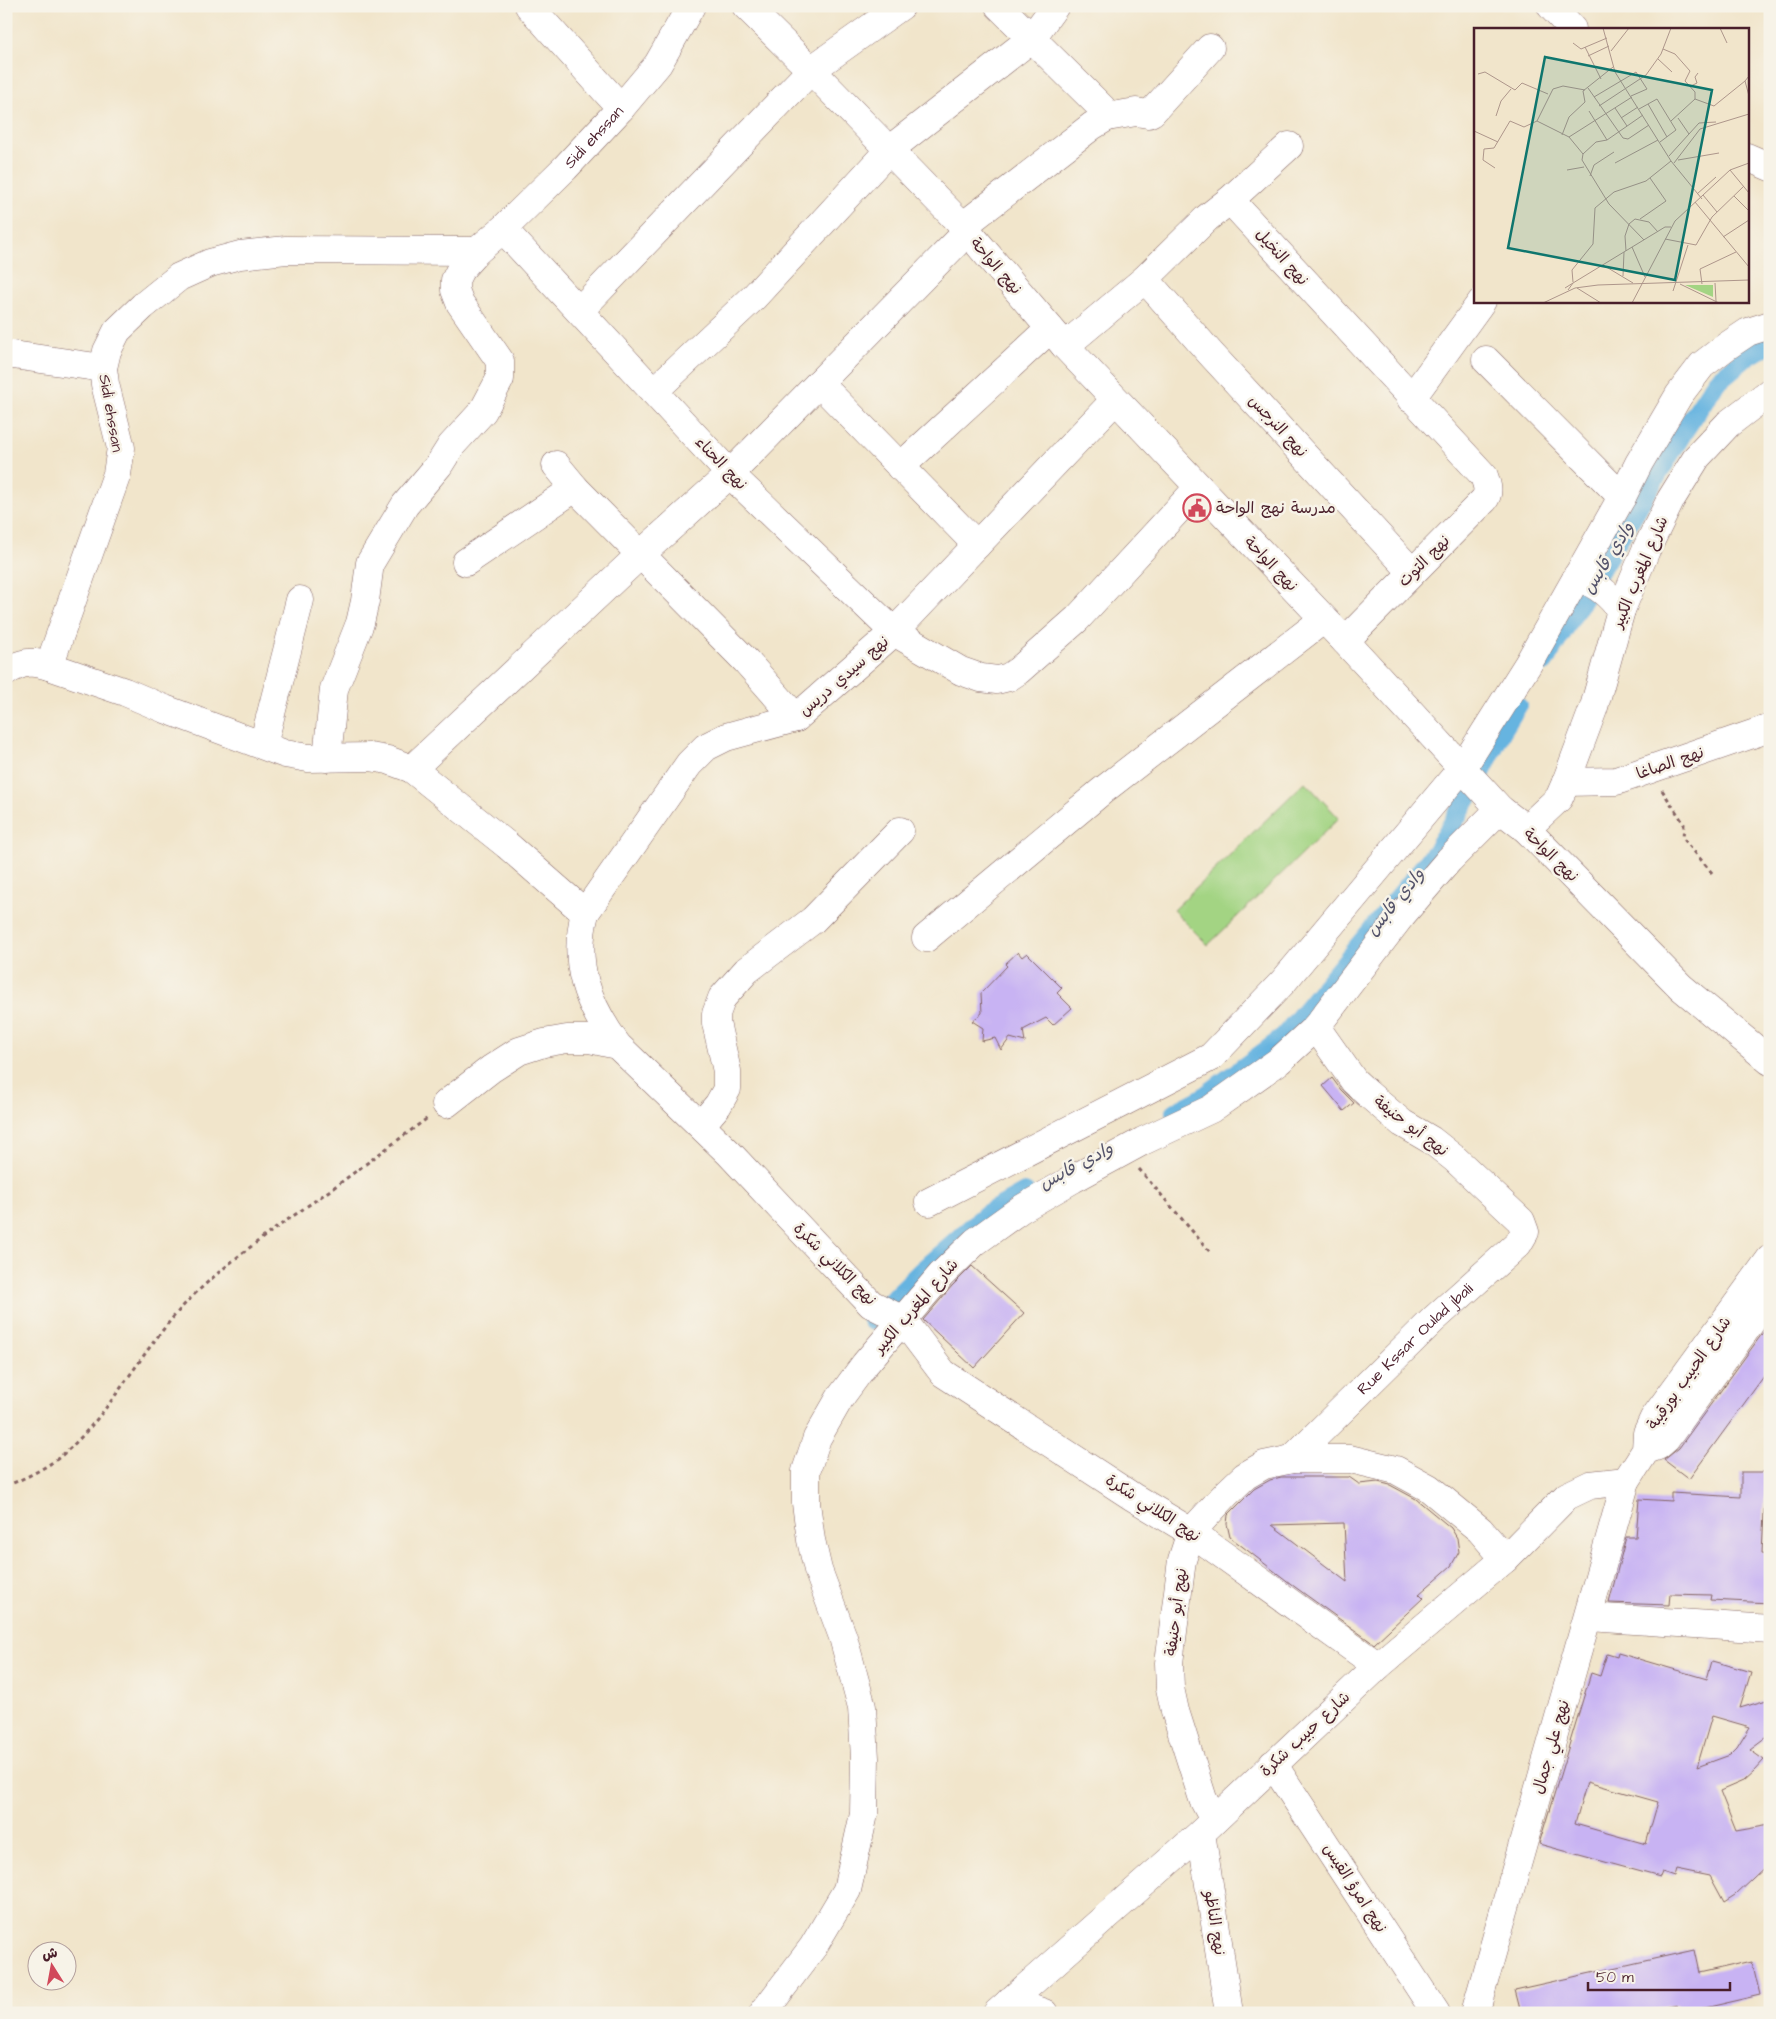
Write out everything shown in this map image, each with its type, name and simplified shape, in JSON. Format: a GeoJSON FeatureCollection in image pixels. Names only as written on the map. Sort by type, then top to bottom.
{"type":"FeatureCollection","features":[{"type":"Feature","properties":{"kind":"street"},"geometry":{"type":"LineString","coordinates":[[529,6],[621,108]]}},
{"type":"Feature","properties":{"kind":"street","name":"Sidi ehssan"},"geometry":{"type":"LineString","coordinates":[[327,758],[334,689],[360,623],[370,563],[405,505],[439,465],[451,446],[483,411],[500,379],[500,361],[460,303],[455,290],[455,280],[460,270],[477,251],[504,229],[621,108],[658,64],[691,6]]}},
{"type":"Feature","properties":{"kind":"street","name":"نهج الواحة"},"geometry":{"type":"LineString","coordinates":[[746,6],[778,40],[811,70],[965,229],[1058,338],[1115,400],[1345,641],[1500,809],[1526,829],[1681,987],[1770,1061]]}},
{"type":"Feature","properties":{"kind":"street"},"geometry":{"type":"LineString","coordinates":[[580,310],[811,70],[901,6]]}},
{"type":"Feature","properties":{"kind":"street"},"geometry":{"type":"LineString","coordinates":[[999,6],[1102,108],[1107,117]]}},
{"type":"Feature","properties":{"kind":"street"},"geometry":{"type":"LineString","coordinates":[[654,391],[754,296],[889,150],[1031,39],[1055,6]]}},
{"type":"Feature","properties":{"kind":"street"},"geometry":{"type":"LineString","coordinates":[[1552,7],[1571,28]]}},
{"type":"Feature","properties":{"kind":"street"},"geometry":{"type":"LineString","coordinates":[[412,769],[640,555],[730,474],[965,229],[1092,126],[1107,117],[1136,112],[1148,114],[1152,112],[1210,48]]}},
{"type":"Feature","properties":{"kind":"street"},"geometry":{"type":"LineString","coordinates":[[900,467],[1058,338],[1146,279],[1207,218],[1230,200],[1289,146]]}},
{"type":"Feature","properties":{"kind":"street"},"geometry":{"type":"LineString","coordinates":[[1748,157],[1770,167]]}},
{"type":"Feature","properties":{"kind":"street","name":"نهج النخيل"},"geometry":{"type":"LineString","coordinates":[[1230,200],[1411,399],[1484,476]]}},
{"type":"Feature","properties":{"kind":"street","name":"نهج الحناء"},"geometry":{"type":"LineString","coordinates":[[504,229],[730,474],[894,632],[961,671],[981,678],[997,680],[1009,677],[1018,671],[1077,619],[1198,488]]}},
{"type":"Feature","properties":{"kind":"street","name":"Sidi ehssan"},"geometry":{"type":"LineString","coordinates":[[49,666],[117,474],[121,448],[108,401],[103,368],[107,351],[117,332],[143,306],[179,277],[210,263],[240,255],[286,250],[477,251]]}},
{"type":"Feature","properties":{"kind":"street","name":"نهج النرجس"},"geometry":{"type":"LineString","coordinates":[[1146,279],[1210,353],[1412,572]]}},
{"type":"Feature","properties":{"kind":"street"},"geometry":{"type":"LineString","coordinates":[[1411,399],[1481,302]]}},
{"type":"Feature","properties":{"kind":"street"},"geometry":{"type":"LineString","coordinates":[[929,1202],[1211,1057],[1283,982],[1463,767],[1528,664],[1622,497],[1638,463],[1679,395],[1702,365],[1748,332],[1770,325]]}},
{"type":"Feature","properties":{"kind":"street"},"geometry":{"type":"LineString","coordinates":[[6,354],[103,368]]}},
{"type":"Feature","properties":{"kind":"street"},"geometry":{"type":"LineString","coordinates":[[1486,360],[1622,497]]}},
{"type":"Feature","properties":{"kind":"street"},"geometry":{"type":"LineString","coordinates":[[818,384],[977,545]]}},
{"type":"Feature","properties":{"kind":"street","name":"شارع المغرب الكبير"},"geometry":{"type":"LineString","coordinates":[[1526,829],[1559,798],[1594,707],[1621,610],[1646,550],[1671,499],[1698,457],[1728,424],[1770,392]]}},
{"type":"Feature","properties":{"kind":"street","name":"نهج سيدي دريس"},"geometry":{"type":"LineString","coordinates":[[617,1045],[602,1023],[583,980],[580,932],[585,913],[689,764],[706,747],[726,737],[796,718],[894,632],[1115,400]]}},
{"type":"Feature","properties":{"kind":"street"},"geometry":{"type":"LineString","coordinates":[[556,465],[575,488],[746,661],[796,718]]}},
{"type":"Feature","properties":{"kind":"street","name":"نهج التوت"},"geometry":{"type":"LineString","coordinates":[[1345,641],[1484,500],[1488,495],[1488,488],[1484,476]]}},
{"type":"Feature","properties":{"kind":"street"},"geometry":{"type":"LineString","coordinates":[[466,562],[575,488]]}},
{"type":"Feature","properties":{"kind":"street"},"geometry":{"type":"LineString","coordinates":[[1578,576],[1608,592],[1621,610]]}},
{"type":"Feature","properties":{"kind":"street"},"geometry":{"type":"LineString","coordinates":[[263,745],[300,600]]}},
{"type":"Feature","properties":{"kind":"street"},"geometry":{"type":"LineString","coordinates":[[926,938],[1102,791],[1324,619]]}},
{"type":"Feature","properties":{"kind":"street"},"geometry":{"type":"LineString","coordinates":[[6,672],[27,662],[37,662],[125,692],[285,754],[308,758],[370,756],[388,760],[412,769],[507,845],[585,913]]}},
{"type":"Feature","properties":{"kind":"street","name":"نهج الصاغا"},"geometry":{"type":"LineString","coordinates":[[1566,782],[1616,781],[1770,728]]}},
{"type":"Feature","properties":{"kind":"street","name":"شارع المغرب الكبير"},"geometry":{"type":"LineString","coordinates":[[763,2013],[813,1947],[847,1890],[864,1814],[865,1758],[862,1707],[843,1637],[818,1570],[811,1540],[806,1504],[806,1471],[817,1438],[840,1398],[865,1364],[941,1275],[975,1242],[1022,1208],[1124,1152],[1211,1109],[1279,1061],[1316,1027],[1401,916],[1449,860],[1500,809]]}},
{"type":"Feature","properties":{"kind":"street"},"geometry":{"type":"LineString","coordinates":[[701,1125],[718,1105],[727,1089],[727,1071],[716,1024],[716,1014],[722,998],[747,970],[813,920],[900,831]]}},
{"type":"Feature","properties":{"kind":"street","name":"نهج أبو حنيفة"},"geometry":{"type":"LineString","coordinates":[[1316,1027],[1354,1081],[1402,1123],[1449,1154],[1516,1217]]}},
{"type":"Feature","properties":{"kind":"street"},"geometry":{"type":"LineString","coordinates":[[446,1104],[490,1069],[519,1051],[544,1043],[567,1039],[590,1039],[617,1045]]}},
{"type":"Feature","properties":{"kind":"street","name":"نهج الكلاني شكرة"},"geometry":{"type":"LineString","coordinates":[[617,1045],[701,1125],[871,1304],[903,1320],[944,1373],[1191,1532],[1378,1666]]}},
{"type":"Feature","properties":{"kind":"street","name":"Rue Kssar Oulad jbali"},"geometry":{"type":"LineString","coordinates":[[1292,1459],[1434,1319],[1518,1244],[1525,1232],[1524,1226],[1516,1217]]}},
{"type":"Feature","properties":{"kind":"street","name":"شارع الحبيب بورقيبة"},"geometry":{"type":"LineString","coordinates":[[1770,1259],[1654,1418],[1646,1433],[1646,1450],[1658,1446],[1666,1439],[1770,1296]]}},
{"type":"Feature","properties":{"kind":"street","name":"نهج علي جمال"},"geometry":{"type":"LineString","coordinates":[[1475,2013],[1589,1617],[1626,1481],[1646,1450]]}},
{"type":"Feature","properties":{"kind":"street","name":"نهج أبو حنيفة"},"geometry":{"type":"LineString","coordinates":[[1208,1826],[1200,1791],[1177,1718],[1170,1688],[1169,1663],[1182,1560],[1191,1532],[1226,1493],[1245,1476],[1264,1466],[1292,1459],[1350,1459],[1396,1470],[1436,1494],[1480,1530],[1505,1559]]}},
{"type":"Feature","properties":{"kind":"street","name":"شارع حبيب شكرة"},"geometry":{"type":"LineString","coordinates":[[1003,2007],[1208,1826],[1378,1666],[1505,1559],[1567,1496],[1590,1485],[1626,1481]]}},
{"type":"Feature","properties":{"kind":"street"},"geometry":{"type":"LineString","coordinates":[[1589,1617],[1770,1629]]}},
{"type":"Feature","properties":{"kind":"street","name":"نهج امرؤ القيس"},"geometry":{"type":"LineString","coordinates":[[1273,1764],[1436,2013]]}},
{"type":"Feature","properties":{"kind":"street","name":"نهج الناظو"},"geometry":{"type":"LineString","coordinates":[[1208,1826],[1229,2013]]}},
{"type":"Feature","properties":{"kind":"street"},"geometry":{"type":"LineString","coordinates":[[1003,2007],[1044,2013]]}},
{"type":"Feature","properties":{"kind":"path"},"geometry":{"type":"LineString","coordinates":[[1649,770],[1684,824],[1683,838],[1712,873]]}},
{"type":"Feature","properties":{"kind":"path"},"geometry":{"type":"LineString","coordinates":[[6,1486],[45,1467],[68,1450],[96,1419],[174,1316],[196,1292],[223,1268],[446,1104]]}},
{"type":"Feature","properties":{"kind":"path"},"geometry":{"type":"LineString","coordinates":[[1124,1152],[1211,1253]]}},
{"type":"Feature","properties":{"kind":"green space"},"geometry":{"type":"Polygon","coordinates":[[[1305,782],[1339,818],[1208,945],[1173,910],[1305,782]]]}},
{"type":"Feature","properties":{"kind":"building"},"geometry":{"type":"Polygon","coordinates":[[[1018,952],[1022,957],[1027,953],[1062,988],[1057,993],[1072,1008],[1053,1025],[1046,1018],[1023,1030],[1025,1042],[1010,1038],[1001,1050],[995,1038],[982,1041],[983,1028],[972,1021],[982,1013],[981,993],[1007,966],[1005,964],[1018,952]]]}},
{"type":"Feature","properties":{"kind":"building"},"geometry":{"type":"Polygon","coordinates":[[[1332,1078],[1354,1103],[1344,1111],[1323,1086],[1332,1078]]]}},
{"type":"Feature","properties":{"kind":"building"},"geometry":{"type":"Polygon","coordinates":[[[972,1266],[1024,1313],[974,1368],[923,1320],[972,1266]]]}},
{"type":"Feature","properties":{"kind":"building"},"geometry":{"type":"Polygon","coordinates":[[[1770,1323],[1770,1368],[1689,1479],[1664,1460],[1679,1448],[1770,1323]]]}},
{"type":"Feature","properties":{"kind":"building"},"geometry":{"type":"Polygon","coordinates":[[[1741,1472],[1766,1472],[1762,1553],[1770,1554],[1770,1603],[1710,1600],[1711,1595],[1670,1594],[1669,1605],[1609,1603],[1626,1537],[1636,1537],[1639,1499],[1671,1501],[1671,1493],[1741,1497],[1741,1472]]]}},
{"type":"Feature","properties":{"kind":"building"},"geometry":{"type":"Polygon","coordinates":[[[1281,1477],[1349,1477],[1359,1484],[1378,1482],[1390,1485],[1416,1499],[1451,1528],[1457,1538],[1459,1552],[1451,1566],[1419,1594],[1423,1598],[1374,1644],[1230,1537],[1227,1524],[1228,1515],[1254,1489],[1270,1480],[1281,1477]],[[1344,1523],[1272,1525],[1347,1582],[1344,1523]]]}},
{"type":"Feature","properties":{"kind":"building"},"geometry":{"type":"Polygon","coordinates":[[[1618,1653],[1707,1679],[1712,1661],[1751,1672],[1740,1708],[1770,1699],[1770,1735],[1750,1750],[1764,1760],[1743,1781],[1720,1791],[1736,1831],[1770,1825],[1770,1862],[1735,1895],[1724,1902],[1710,1876],[1676,1869],[1674,1876],[1662,1872],[1660,1877],[1539,1844],[1591,1673],[1600,1676],[1607,1654],[1617,1657],[1618,1653]],[[1712,1716],[1697,1767],[1730,1755],[1737,1748],[1750,1727],[1712,1716]],[[1587,1782],[1575,1824],[1646,1844],[1658,1802],[1587,1782]]]}},
{"type":"Feature","properties":{"kind":"building"},"geometry":{"type":"Polygon","coordinates":[[[1694,1950],[1699,1973],[1752,1961],[1760,1995],[1682,2013],[1679,2013],[1677,2004],[1639,2013],[1521,2013],[1515,1990],[1694,1950]]]}},
{"type":"Feature","properties":{"kind":"waterway","name":"وادي قابس"},"geometry":{"type":"LineString","coordinates":[[1544,662],[1683,432],[1716,382],[1746,357],[1770,343]]}},
{"type":"Feature","properties":{"kind":"waterway","name":"وادي قابس"},"geometry":{"type":"LineString","coordinates":[[1176,1112],[1201,1099],[1282,1039],[1436,852],[1476,783],[1501,732],[1517,706]]}},
{"type":"Feature","properties":{"kind":"waterway","name":"وادي قابس"},"geometry":{"type":"LineString","coordinates":[[872,1320],[923,1270],[987,1214],[1025,1193]]}},
{"type":"Feature","properties":{"kind":"place","name":"مدرسة نهج الواحة"},"geometry":{"type":"Point","coordinates":[1197,508]}}]}
